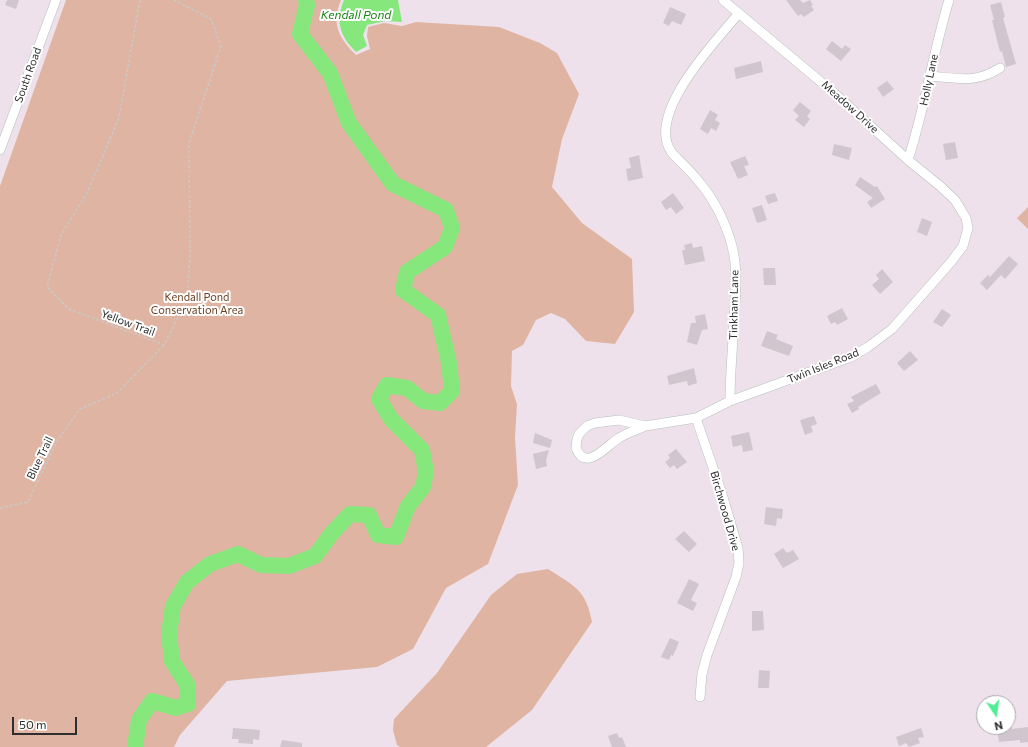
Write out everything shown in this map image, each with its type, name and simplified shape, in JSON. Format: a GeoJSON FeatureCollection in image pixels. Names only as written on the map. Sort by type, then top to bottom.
{"type":"FeatureCollection","features":[{"type":"Feature","properties":{"kind":"street","name":"South Road"},"geometry":{"type":"LineString","coordinates":[[1,144],[56,0]]}},
{"type":"Feature","properties":{"kind":"street","name":"Meadow Drive"},"geometry":{"type":"LineString","coordinates":[[723,0],[833,92],[908,160],[955,200],[961,208],[967,222]]}},
{"type":"Feature","properties":{"kind":"street","name":"Holly Lane"},"geometry":{"type":"LineString","coordinates":[[908,160],[923,110],[949,0]]}},
{"type":"Feature","properties":{"kind":"street","name":"Tinkham Lane"},"geometry":{"type":"LineString","coordinates":[[730,401],[736,287],[732,247],[718,209],[707,192],[671,152],[666,139],[668,114],[676,95],[687,78],[739,13]]}},
{"type":"Feature","properties":{"kind":"street"},"geometry":{"type":"LineString","coordinates":[[930,76],[970,80],[987,76],[1000,68]]}},
{"type":"Feature","properties":{"kind":"street","name":"Twin Isles Road"},"geometry":{"type":"LineString","coordinates":[[645,426],[619,420],[595,423],[587,426],[579,434],[576,448],[582,456],[594,458],[621,436],[645,426],[696,418],[730,401],[851,357],[868,347],[892,329],[951,262],[963,246],[968,228],[967,222]]}},
{"type":"Feature","properties":{"kind":"street","name":"Birchwood Drive"},"geometry":{"type":"LineString","coordinates":[[696,418],[722,494],[738,548],[739,563],[736,577],[702,674],[700,697]]}},
{"type":"Feature","properties":{"kind":"path","name":"Yellow Trail"},"geometry":{"type":"LineString","coordinates":[[140,0],[120,118],[87,193],[61,235],[47,287],[69,309],[164,345],[187,299],[190,255],[189,143],[221,46],[211,19],[174,0]]}},
{"type":"Feature","properties":{"kind":"path","name":"Blue Trail"},"geometry":{"type":"LineString","coordinates":[[0,508],[28,502],[57,441],[80,409],[117,393],[164,345]]}},
{"type":"Feature","properties":{"kind":"green space","name":"Kendall Pond Conservation Area"},"geometry":{"type":"Polygon","coordinates":[[[66,0],[341,0],[337,16],[338,30],[345,43],[356,55],[370,49],[367,36],[368,27],[384,23],[402,26],[416,22],[499,27],[540,43],[557,53],[579,94],[562,139],[552,187],[582,223],[632,259],[634,312],[615,344],[586,341],[565,319],[551,313],[536,320],[523,345],[512,351],[511,386],[517,404],[515,438],[518,485],[488,564],[446,588],[413,649],[377,667],[227,681],[180,735],[174,747],[0,747],[0,186],[66,0]]]}},
{"type":"Feature","properties":{"kind":"green space"},"geometry":{"type":"Polygon","coordinates":[[[1028,207],[1028,229],[1017,218],[1028,207]]]}},
{"type":"Feature","properties":{"kind":"green space"},"geometry":{"type":"Polygon","coordinates":[[[548,569],[578,590],[586,602],[592,622],[532,710],[486,747],[400,747],[397,745],[393,730],[394,719],[437,673],[491,595],[517,574],[548,569]]]}},
{"type":"Feature","properties":{"kind":"water","name":"Kendall Pond"},"geometry":{"type":"Polygon","coordinates":[[[344,0],[398,0],[402,22],[385,21],[367,25],[363,35],[367,46],[356,52],[346,40],[341,28],[340,15],[344,0]]]}},
{"type":"Feature","properties":{"kind":"building"},"geometry":{"type":"Polygon","coordinates":[[[7,0],[19,0],[16,9],[5,5],[7,0]]]}},
{"type":"Feature","properties":{"kind":"building"},"geometry":{"type":"Polygon","coordinates":[[[786,0],[800,0],[803,3],[810,0],[813,5],[811,6],[814,10],[804,17],[801,14],[798,16],[786,0]]]}},
{"type":"Feature","properties":{"kind":"building"},"geometry":{"type":"Polygon","coordinates":[[[1001,2],[1005,17],[1003,18],[1016,64],[1006,67],[1002,51],[1000,52],[990,5],[1001,2]]]}},
{"type":"Feature","properties":{"kind":"building"},"geometry":{"type":"Polygon","coordinates":[[[670,7],[686,14],[681,25],[672,21],[669,26],[663,23],[670,7]]]}},
{"type":"Feature","properties":{"kind":"building"},"geometry":{"type":"Polygon","coordinates":[[[832,41],[842,49],[845,45],[851,49],[841,61],[826,49],[832,41]]]}},
{"type":"Feature","properties":{"kind":"building"},"geometry":{"type":"Polygon","coordinates":[[[761,61],[763,72],[736,79],[734,68],[761,61]]]}},
{"type":"Feature","properties":{"kind":"building"},"geometry":{"type":"Polygon","coordinates":[[[887,81],[894,89],[883,97],[877,88],[887,81]]]}},
{"type":"Feature","properties":{"kind":"building"},"geometry":{"type":"Polygon","coordinates":[[[800,102],[811,111],[807,116],[810,119],[804,127],[795,120],[799,116],[793,110],[800,102]]]}},
{"type":"Feature","properties":{"kind":"building"},"geometry":{"type":"Polygon","coordinates":[[[710,110],[718,115],[715,120],[720,123],[716,131],[711,128],[708,134],[700,129],[710,110]]]}},
{"type":"Feature","properties":{"kind":"building"},"geometry":{"type":"Polygon","coordinates":[[[955,142],[958,158],[946,160],[943,144],[955,142]]]}},
{"type":"Feature","properties":{"kind":"building"},"geometry":{"type":"Polygon","coordinates":[[[834,144],[852,148],[849,160],[832,155],[834,144]]]}},
{"type":"Feature","properties":{"kind":"building"},"geometry":{"type":"Polygon","coordinates":[[[639,155],[643,178],[628,181],[626,169],[631,168],[629,158],[639,155]]]}},
{"type":"Feature","properties":{"kind":"building"},"geometry":{"type":"Polygon","coordinates":[[[745,156],[749,165],[744,166],[748,175],[738,179],[730,162],[745,156]]]}},
{"type":"Feature","properties":{"kind":"building"},"geometry":{"type":"Polygon","coordinates":[[[860,177],[875,187],[877,186],[885,199],[871,208],[867,202],[873,198],[855,185],[860,177]]]}},
{"type":"Feature","properties":{"kind":"building"},"geometry":{"type":"Polygon","coordinates":[[[673,193],[684,208],[676,214],[671,207],[666,210],[661,202],[673,193]]]}},
{"type":"Feature","properties":{"kind":"building"},"geometry":{"type":"Polygon","coordinates":[[[775,193],[778,201],[768,204],[765,196],[775,193]]]}},
{"type":"Feature","properties":{"kind":"building"},"geometry":{"type":"Polygon","coordinates":[[[762,205],[767,220],[757,223],[752,208],[762,205]]]}},
{"type":"Feature","properties":{"kind":"building"},"geometry":{"type":"Polygon","coordinates":[[[922,218],[932,222],[927,236],[917,232],[922,218]]]}},
{"type":"Feature","properties":{"kind":"building"},"geometry":{"type":"Polygon","coordinates":[[[692,243],[693,248],[702,246],[705,261],[685,265],[682,250],[685,250],[684,245],[692,243]]]}},
{"type":"Feature","properties":{"kind":"building"},"geometry":{"type":"Polygon","coordinates":[[[1009,256],[1018,264],[1005,279],[1001,275],[987,290],[980,283],[988,275],[990,277],[1009,256]]]}},
{"type":"Feature","properties":{"kind":"building"},"geometry":{"type":"Polygon","coordinates":[[[763,268],[775,268],[776,285],[764,285],[763,268]]]}},
{"type":"Feature","properties":{"kind":"building"},"geometry":{"type":"Polygon","coordinates":[[[882,269],[893,282],[880,294],[872,285],[879,279],[876,275],[882,269]]]}},
{"type":"Feature","properties":{"kind":"building"},"geometry":{"type":"Polygon","coordinates":[[[842,308],[848,319],[837,325],[835,322],[831,324],[827,316],[842,308]]]}},
{"type":"Feature","properties":{"kind":"building"},"geometry":{"type":"Polygon","coordinates":[[[942,309],[951,315],[942,327],[933,322],[942,309]]]}},
{"type":"Feature","properties":{"kind":"building"},"geometry":{"type":"Polygon","coordinates":[[[705,314],[708,329],[702,330],[697,345],[687,342],[691,323],[696,323],[695,316],[705,314]]]}},
{"type":"Feature","properties":{"kind":"building"},"geometry":{"type":"Polygon","coordinates":[[[767,331],[778,335],[776,339],[793,346],[789,356],[761,346],[767,331]]]}},
{"type":"Feature","properties":{"kind":"building"},"geometry":{"type":"Polygon","coordinates":[[[910,351],[918,360],[904,371],[897,363],[910,351]]]}},
{"type":"Feature","properties":{"kind":"building"},"geometry":{"type":"Polygon","coordinates":[[[694,368],[697,383],[688,386],[687,381],[669,385],[667,376],[694,368]]]}},
{"type":"Feature","properties":{"kind":"building"},"geometry":{"type":"Polygon","coordinates":[[[876,384],[881,393],[858,407],[859,409],[852,413],[847,404],[854,401],[851,397],[876,384]]]}},
{"type":"Feature","properties":{"kind":"building"},"geometry":{"type":"Polygon","coordinates":[[[814,416],[817,424],[811,426],[813,432],[805,435],[800,420],[814,416]]]}},
{"type":"Feature","properties":{"kind":"building"},"geometry":{"type":"Polygon","coordinates":[[[749,432],[753,450],[743,452],[742,445],[733,447],[731,436],[749,432]]]}},
{"type":"Feature","properties":{"kind":"building"},"geometry":{"type":"Polygon","coordinates":[[[535,433],[552,440],[550,448],[533,443],[535,433]]]}},
{"type":"Feature","properties":{"kind":"building"},"geometry":{"type":"Polygon","coordinates":[[[676,449],[687,462],[677,469],[674,465],[670,468],[665,462],[670,458],[668,455],[676,449]]]}},
{"type":"Feature","properties":{"kind":"building"},"geometry":{"type":"Polygon","coordinates":[[[549,450],[546,461],[547,466],[536,469],[533,454],[549,450]]]}},
{"type":"Feature","properties":{"kind":"building"},"geometry":{"type":"Polygon","coordinates":[[[766,507],[783,509],[782,519],[777,518],[776,526],[764,524],[766,507]]]}},
{"type":"Feature","properties":{"kind":"building"},"geometry":{"type":"Polygon","coordinates":[[[684,531],[697,544],[689,552],[675,539],[684,531]]]}},
{"type":"Feature","properties":{"kind":"building"},"geometry":{"type":"Polygon","coordinates":[[[783,548],[787,553],[793,550],[799,559],[783,568],[774,554],[783,548]]]}},
{"type":"Feature","properties":{"kind":"building"},"geometry":{"type":"Polygon","coordinates":[[[689,579],[699,584],[691,600],[697,603],[693,611],[677,603],[689,579]]]}},
{"type":"Feature","properties":{"kind":"building"},"geometry":{"type":"Polygon","coordinates":[[[752,611],[763,611],[764,630],[752,631],[752,611]]]}},
{"type":"Feature","properties":{"kind":"building"},"geometry":{"type":"Polygon","coordinates":[[[670,638],[679,642],[673,656],[671,655],[669,660],[661,657],[670,638]]]}},
{"type":"Feature","properties":{"kind":"building"},"geometry":{"type":"Polygon","coordinates":[[[759,670],[770,671],[769,688],[758,688],[759,670]]]}},
{"type":"Feature","properties":{"kind":"building"},"geometry":{"type":"Polygon","coordinates":[[[1028,727],[1028,742],[1020,743],[1020,740],[999,742],[998,735],[1016,735],[1016,728],[1028,727]]]}},
{"type":"Feature","properties":{"kind":"building"},"geometry":{"type":"Polygon","coordinates":[[[233,728],[260,730],[259,740],[253,739],[253,744],[238,743],[239,739],[232,739],[233,728]]]}},
{"type":"Feature","properties":{"kind":"building"},"geometry":{"type":"Polygon","coordinates":[[[921,728],[924,737],[918,738],[920,743],[909,747],[906,743],[899,746],[896,737],[921,728]]]}},
{"type":"Feature","properties":{"kind":"building"},"geometry":{"type":"Polygon","coordinates":[[[617,733],[619,738],[622,737],[626,747],[612,747],[608,736],[617,733]]]}},
{"type":"Feature","properties":{"kind":"building"},"geometry":{"type":"Polygon","coordinates":[[[282,740],[302,743],[302,747],[280,747],[282,740]]]}},
{"type":"Feature","properties":{"kind":"waterway"},"geometry":{"type":"LineString","coordinates":[[135,747],[139,720],[152,701],[176,708],[188,704],[188,686],[172,661],[169,634],[173,606],[187,582],[210,564],[238,554],[261,565],[289,566],[315,556],[332,533],[350,514],[369,515],[378,535],[396,537],[408,506],[423,487],[426,472],[422,450],[391,419],[379,399],[387,385],[407,388],[423,401],[440,403],[452,391],[449,363],[438,315],[403,290],[407,272],[445,247],[452,228],[446,210],[393,184],[349,123],[330,73],[300,34],[307,5],[306,0]]}}]}
